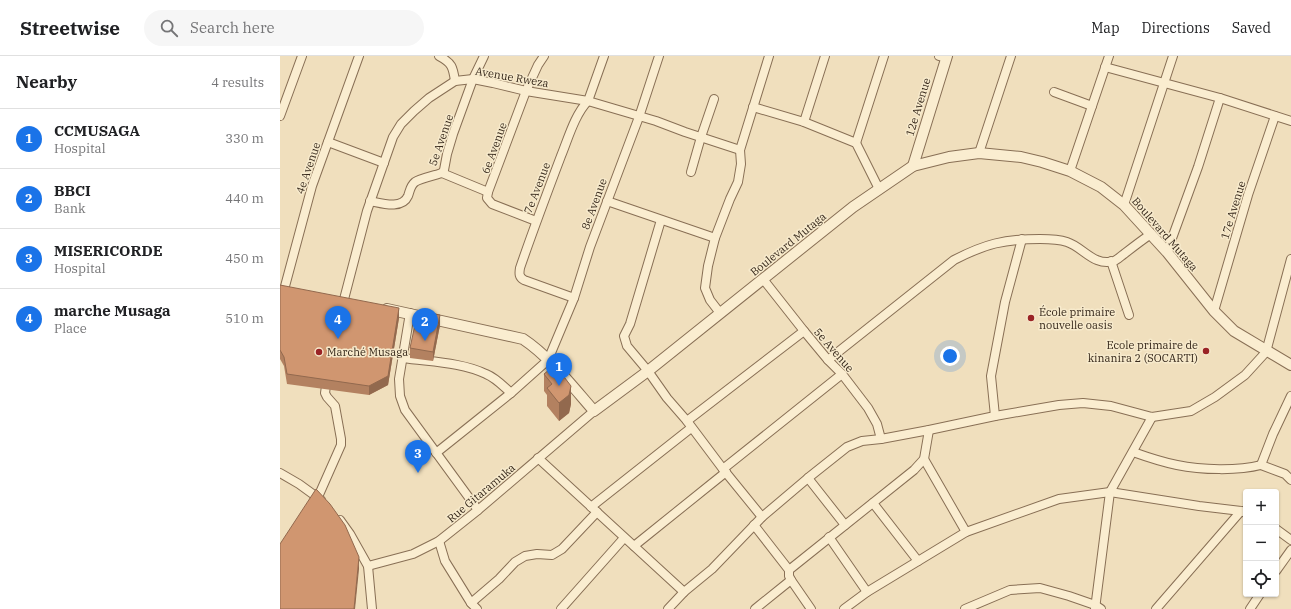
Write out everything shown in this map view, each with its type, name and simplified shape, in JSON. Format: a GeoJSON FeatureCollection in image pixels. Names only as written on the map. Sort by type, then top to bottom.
{"type":"FeatureCollection","features":[{"type":"Feature","properties":{"kind":"street"},"geometry":{"type":"LineString","coordinates":[[280,116],[302,56]]}},
{"type":"Feature","properties":{"kind":"street","name":"4e Avenue"},"geometry":{"type":"LineString","coordinates":[[285,290],[312,186],[359,56]]}},
{"type":"Feature","properties":{"kind":"street"},"geometry":{"type":"LineString","coordinates":[[439,56],[449,62],[453,68],[455,81]]}},
{"type":"Feature","properties":{"kind":"street","name":"5e Avenue"},"geometry":{"type":"LineString","coordinates":[[370,201],[396,205],[403,203],[407,198],[410,188],[415,182],[442,173],[453,134],[473,80],[484,56]]}},
{"type":"Feature","properties":{"kind":"street","name":"6e Avenue"},"geometry":{"type":"LineString","coordinates":[[488,192],[526,91],[538,65],[544,56]]}},
{"type":"Feature","properties":{"kind":"street","name":"7e Avenue"},"geometry":{"type":"LineString","coordinates":[[574,298],[521,278],[519,274],[536,221],[571,130],[582,106],[588,101],[604,56]]}},
{"type":"Feature","properties":{"kind":"street","name":"8e Avenue"},"geometry":{"type":"LineString","coordinates":[[548,360],[574,298],[607,201],[639,117],[659,56]]}},
{"type":"Feature","properties":{"kind":"street"},"geometry":{"type":"LineString","coordinates":[[720,313],[710,300],[705,288],[708,266],[715,238],[738,182],[741,164],[740,150],[769,56]]}},
{"type":"Feature","properties":{"kind":"street"},"geometry":{"type":"LineString","coordinates":[[804,122],[825,56]]}},
{"type":"Feature","properties":{"kind":"street"},"geometry":{"type":"LineString","coordinates":[[856,143],[884,56]]}},
{"type":"Feature","properties":{"kind":"street"},"geometry":{"type":"LineString","coordinates":[[979,153],[1011,56]]}},
{"type":"Feature","properties":{"kind":"street"},"geometry":{"type":"LineString","coordinates":[[1070,171],[1109,56]]}},
{"type":"Feature","properties":{"kind":"street"},"geometry":{"type":"LineString","coordinates":[[1124,205],[1173,56]]}},
{"type":"Feature","properties":{"kind":"street","name":"12e Avenue"},"geometry":{"type":"LineString","coordinates":[[913,166],[944,57]]}},
{"type":"Feature","properties":{"kind":"street"},"geometry":{"type":"LineString","coordinates":[[1105,67],[1220,98],[1291,121]]}},
{"type":"Feature","properties":{"kind":"street","name":"Avenue Rweza"},"geometry":{"type":"LineString","coordinates":[[341,316],[366,211],[393,137],[401,124],[429,98],[455,81],[473,80],[493,83],[526,91],[588,101],[656,121],[740,150]]}},
{"type":"Feature","properties":{"kind":"street"},"geometry":{"type":"LineString","coordinates":[[1054,92],[1092,106]]}},
{"type":"Feature","properties":{"kind":"street"},"geometry":{"type":"LineString","coordinates":[[691,172],[714,98]]}},
{"type":"Feature","properties":{"kind":"street"},"geometry":{"type":"LineString","coordinates":[[1167,252],[1198,167],[1220,98]]}},
{"type":"Feature","properties":{"kind":"street"},"geometry":{"type":"LineString","coordinates":[[753,107],[804,122],[856,143],[879,189]]}},
{"type":"Feature","properties":{"kind":"street","name":"17e Avenue"},"geometry":{"type":"LineString","coordinates":[[1214,311],[1248,195],[1275,116]]}},
{"type":"Feature","properties":{"kind":"street"},"geometry":{"type":"LineString","coordinates":[[328,142],[384,163]]}},
{"type":"Feature","properties":{"kind":"street","name":"Boulevard Mutaga"},"geometry":{"type":"LineString","coordinates":[[594,411],[648,371],[853,207],[913,166],[979,153],[1021,157],[1042,162],[1070,171],[1101,187],[1124,205],[1151,234],[1214,311],[1234,331],[1266,352],[1291,365]]}},
{"type":"Feature","properties":{"kind":"street"},"geometry":{"type":"LineString","coordinates":[[442,173],[488,192],[487,198],[492,204],[536,221]]}},
{"type":"Feature","properties":{"kind":"street"},"geometry":{"type":"LineString","coordinates":[[607,201],[715,238]]}},
{"type":"Feature","properties":{"kind":"street"},"geometry":{"type":"LineString","coordinates":[[661,220],[630,324],[624,336],[627,346],[648,371],[667,398],[689,424],[724,471],[762,517]]}},
{"type":"Feature","properties":{"kind":"street"},"geometry":{"type":"LineString","coordinates":[[828,360],[954,260],[975,249],[995,243],[1022,239],[1055,239],[1067,242],[1080,249],[1090,257],[1101,261],[1114,261],[1151,234]]}},
{"type":"Feature","properties":{"kind":"street"},"geometry":{"type":"LineString","coordinates":[[995,416],[991,376],[1005,302],[1022,239]]}},
{"type":"Feature","properties":{"kind":"street"},"geometry":{"type":"LineString","coordinates":[[668,609],[684,592],[712,569],[762,517],[847,447],[862,441],[929,430],[995,416],[1083,402],[1111,406],[1152,417],[1191,411],[1215,397],[1245,375],[1266,352],[1291,259]]}},
{"type":"Feature","properties":{"kind":"street"},"geometry":{"type":"LineString","coordinates":[[1110,261],[1129,315]]}},
{"type":"Feature","properties":{"kind":"street","name":"5e Avenue"},"geometry":{"type":"LineString","coordinates":[[763,279],[828,360],[842,374],[868,408],[877,424],[881,439]]}},
{"type":"Feature","properties":{"kind":"street"},"geometry":{"type":"LineString","coordinates":[[380,308],[410,313],[518,337],[528,342],[548,360],[594,411]]}},
{"type":"Feature","properties":{"kind":"street"},"geometry":{"type":"LineString","coordinates":[[410,313],[399,379],[400,396],[405,410],[478,510]]}},
{"type":"Feature","properties":{"kind":"street"},"geometry":{"type":"LineString","coordinates":[[471,603],[499,579],[515,562],[525,556],[537,554],[552,555],[562,550],[594,510],[689,424],[804,331]]}},
{"type":"Feature","properties":{"kind":"street"},"geometry":{"type":"LineString","coordinates":[[403,358],[465,366],[495,379],[511,393]]}},
{"type":"Feature","properties":{"kind":"street"},"geometry":{"type":"LineString","coordinates":[[436,453],[511,393],[548,360]]}},
{"type":"Feature","properties":{"kind":"street"},"geometry":{"type":"LineString","coordinates":[[309,508],[318,497],[341,445],[335,406],[325,393],[330,368]]}},
{"type":"Feature","properties":{"kind":"street"},"geometry":{"type":"LineString","coordinates":[[634,546],[842,374]]}},
{"type":"Feature","properties":{"kind":"street"},"geometry":{"type":"LineString","coordinates":[[1261,465],[1273,434],[1291,396]]}},
{"type":"Feature","properties":{"kind":"street","name":"Rue Gitaramuka"},"geometry":{"type":"LineString","coordinates":[[368,566],[413,554],[439,541],[478,510],[594,411]]}},
{"type":"Feature","properties":{"kind":"street"},"geometry":{"type":"LineString","coordinates":[[965,609],[1010,590],[1040,588],[1069,596],[1097,608],[1110,492],[1152,417]]}},
{"type":"Feature","properties":{"kind":"street"},"geometry":{"type":"LineString","coordinates":[[789,570],[914,470],[924,459],[929,430]]}},
{"type":"Feature","properties":{"kind":"street"},"geometry":{"type":"LineString","coordinates":[[1132,452],[1178,466],[1216,469],[1248,468],[1261,465],[1285,474],[1291,480]]}},
{"type":"Feature","properties":{"kind":"street"},"geometry":{"type":"LineString","coordinates":[[538,458],[684,592]]}},
{"type":"Feature","properties":{"kind":"street"},"geometry":{"type":"LineString","coordinates":[[924,459],[966,532]]}},
{"type":"Feature","properties":{"kind":"street"},"geometry":{"type":"LineString","coordinates":[[280,473],[318,497],[331,510],[350,534],[368,566],[372,609]]}},
{"type":"Feature","properties":{"kind":"street"},"geometry":{"type":"LineString","coordinates":[[808,478],[845,525]]}},
{"type":"Feature","properties":{"kind":"street"},"geometry":{"type":"LineString","coordinates":[[844,609],[867,592],[966,532],[1060,499],[1110,492],[1243,512]]}},
{"type":"Feature","properties":{"kind":"street"},"geometry":{"type":"LineString","coordinates":[[873,503],[918,561]]}},
{"type":"Feature","properties":{"kind":"street"},"geometry":{"type":"LineString","coordinates":[[1156,609],[1243,513]]}},
{"type":"Feature","properties":{"kind":"street"},"geometry":{"type":"LineString","coordinates":[[754,525],[789,570],[791,580],[811,609]]}},
{"type":"Feature","properties":{"kind":"street"},"geometry":{"type":"LineString","coordinates":[[1279,531],[1291,540]]}},
{"type":"Feature","properties":{"kind":"street"},"geometry":{"type":"LineString","coordinates":[[561,609],[624,538]]}},
{"type":"Feature","properties":{"kind":"street"},"geometry":{"type":"LineString","coordinates":[[829,538],[867,592]]}},
{"type":"Feature","properties":{"kind":"street"},"geometry":{"type":"LineString","coordinates":[[439,541],[445,561],[471,603],[477,609]]}},
{"type":"Feature","properties":{"kind":"street"},"geometry":{"type":"LineString","coordinates":[[1279,567],[1291,550]]}},
{"type":"Feature","properties":{"kind":"street"},"geometry":{"type":"LineString","coordinates":[[755,609],[791,580]]}},
{"type":"Feature","properties":{"kind":"street"},"geometry":{"type":"LineString","coordinates":[[1250,609],[1258,597]]}},
{"type":"Feature","properties":{"kind":"building"},"geometry":{"type":"Polygon","coordinates":[[[280,285],[399,308],[388,376],[369,386],[287,374],[284,357],[280,350],[280,285]]]}},
{"type":"Feature","properties":{"kind":"building"},"geometry":{"type":"Polygon","coordinates":[[[418,311],[440,315],[433,352],[410,348],[418,311]]]}},
{"type":"Feature","properties":{"kind":"building"},"geometry":{"type":"Polygon","coordinates":[[[555,365],[571,386],[569,395],[559,403],[547,388],[552,384],[544,374],[555,365]]]}},
{"type":"Feature","properties":{"kind":"building"},"geometry":{"type":"Polygon","coordinates":[[[316,489],[330,504],[345,525],[359,557],[354,609],[280,609],[280,544],[316,489]]]}},
{"type":"Feature","properties":{"kind":"place","name":"École primaire nouvelle oasis"},"geometry":{"type":"Point","coordinates":[1031,318]}},
{"type":"Feature","properties":{"kind":"place","name":"marche Musaga"},"geometry":{"type":"Point","coordinates":[338,339]}},
{"type":"Feature","properties":{"kind":"place","name":"BBCI"},"geometry":{"type":"Point","coordinates":[425,341]}},
{"type":"Feature","properties":{"kind":"place","name":"Ecole primaire de kinanira 2 (SOCARTI)"},"geometry":{"type":"Point","coordinates":[1206,351]}},
{"type":"Feature","properties":{"kind":"place","name":"Marché Musaga"},"geometry":{"type":"Point","coordinates":[319,352]}},
{"type":"Feature","properties":{"kind":"place","name":"CCMUSAGA"},"geometry":{"type":"Point","coordinates":[559,386]}},
{"type":"Feature","properties":{"kind":"place","name":"MISERICORDE"},"geometry":{"type":"Point","coordinates":[418,473]}}]}
